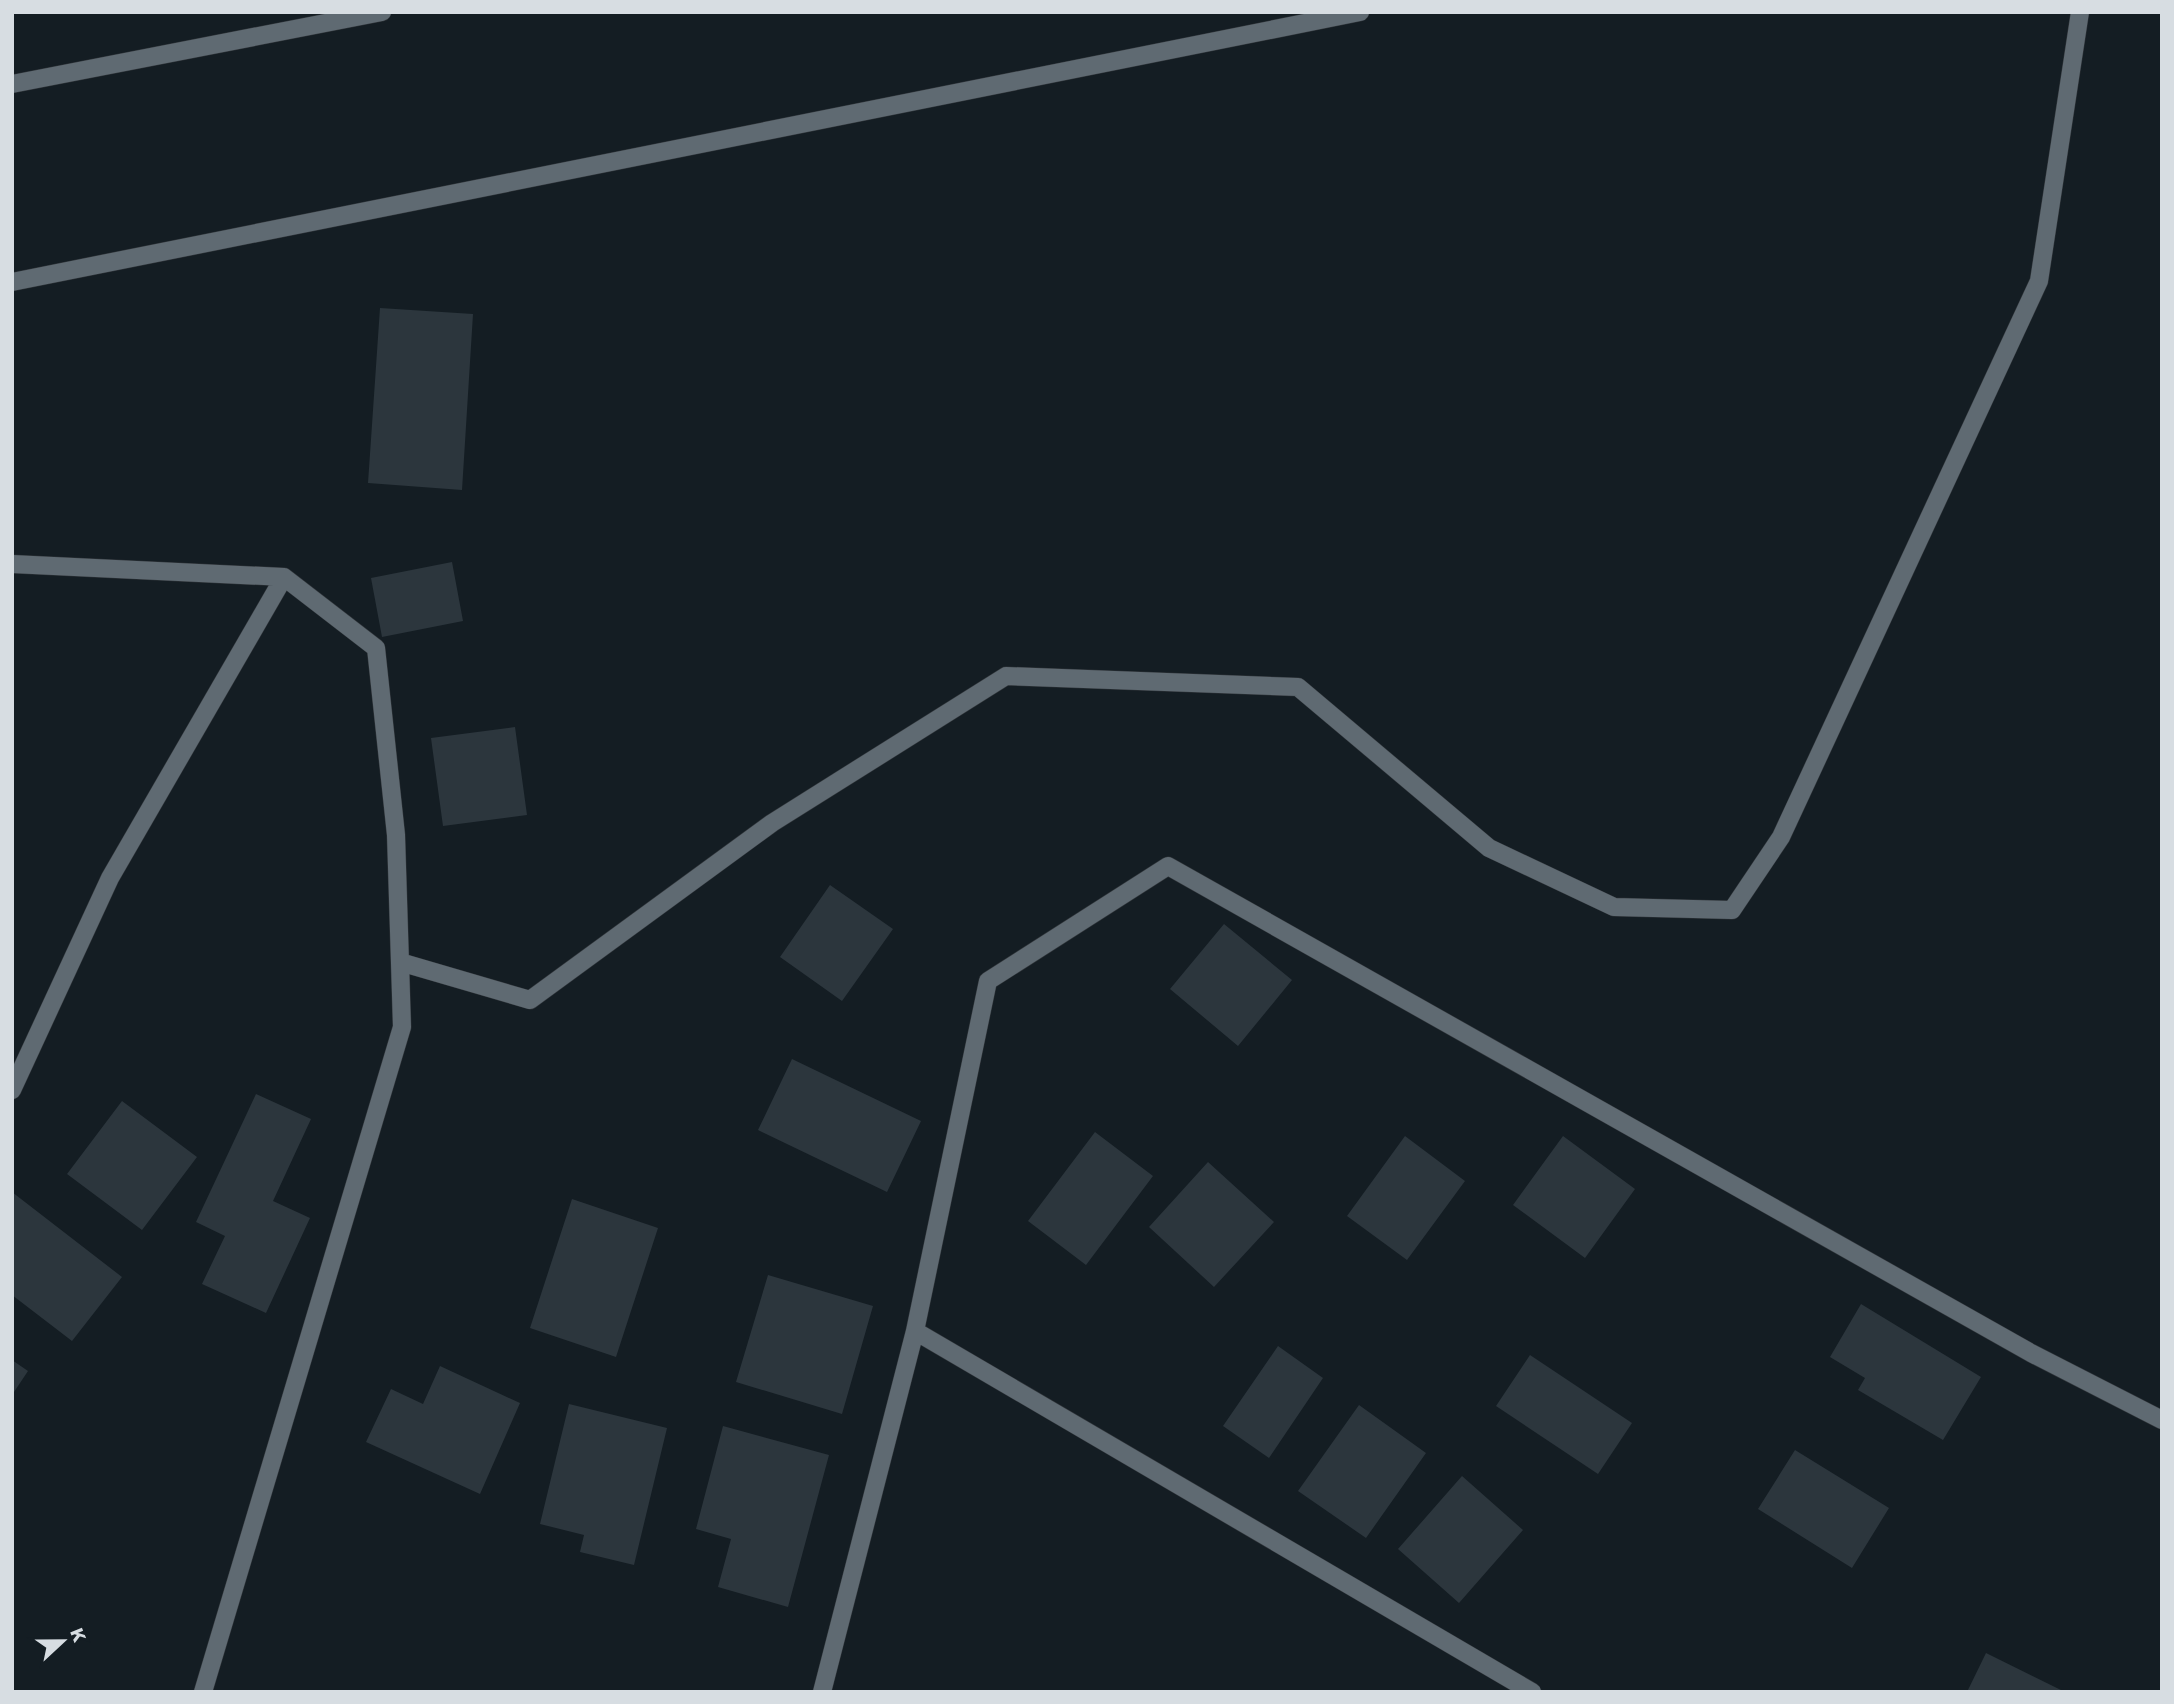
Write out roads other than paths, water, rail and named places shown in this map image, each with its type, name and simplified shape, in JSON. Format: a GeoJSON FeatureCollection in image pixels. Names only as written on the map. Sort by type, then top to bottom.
{"type":"FeatureCollection","features":[{"type":"Feature","properties":{"kind":"street"},"geometry":{"type":"LineString","coordinates":[[12,84],[382,12]]}},
{"type":"Feature","properties":{"kind":"street"},"geometry":{"type":"LineString","coordinates":[[12,282],[1360,12]]}},
{"type":"Feature","properties":{"kind":"street"},"geometry":{"type":"LineString","coordinates":[[400,962],[530,1000],[772,823],[1006,676],[1298,687],[1489,848],[1615,907],[1732,909],[1781,836],[2039,281],[2080,12]]}},
{"type":"Feature","properties":{"kind":"street"},"geometry":{"type":"LineString","coordinates":[[12,564],[284,577],[376,648],[396,835],[402,1027],[203,1692]]}},
{"type":"Feature","properties":{"kind":"street"},"geometry":{"type":"LineString","coordinates":[[12,1090],[110,878],[284,577]]}},
{"type":"Feature","properties":{"kind":"street"},"geometry":{"type":"LineString","coordinates":[[822,1692],[915,1331],[988,981],[1168,866],[2031,1353],[2162,1420]]}},
{"type":"Feature","properties":{"kind":"street"},"geometry":{"type":"LineString","coordinates":[[915,1331],[1532,1692]]}}]}
